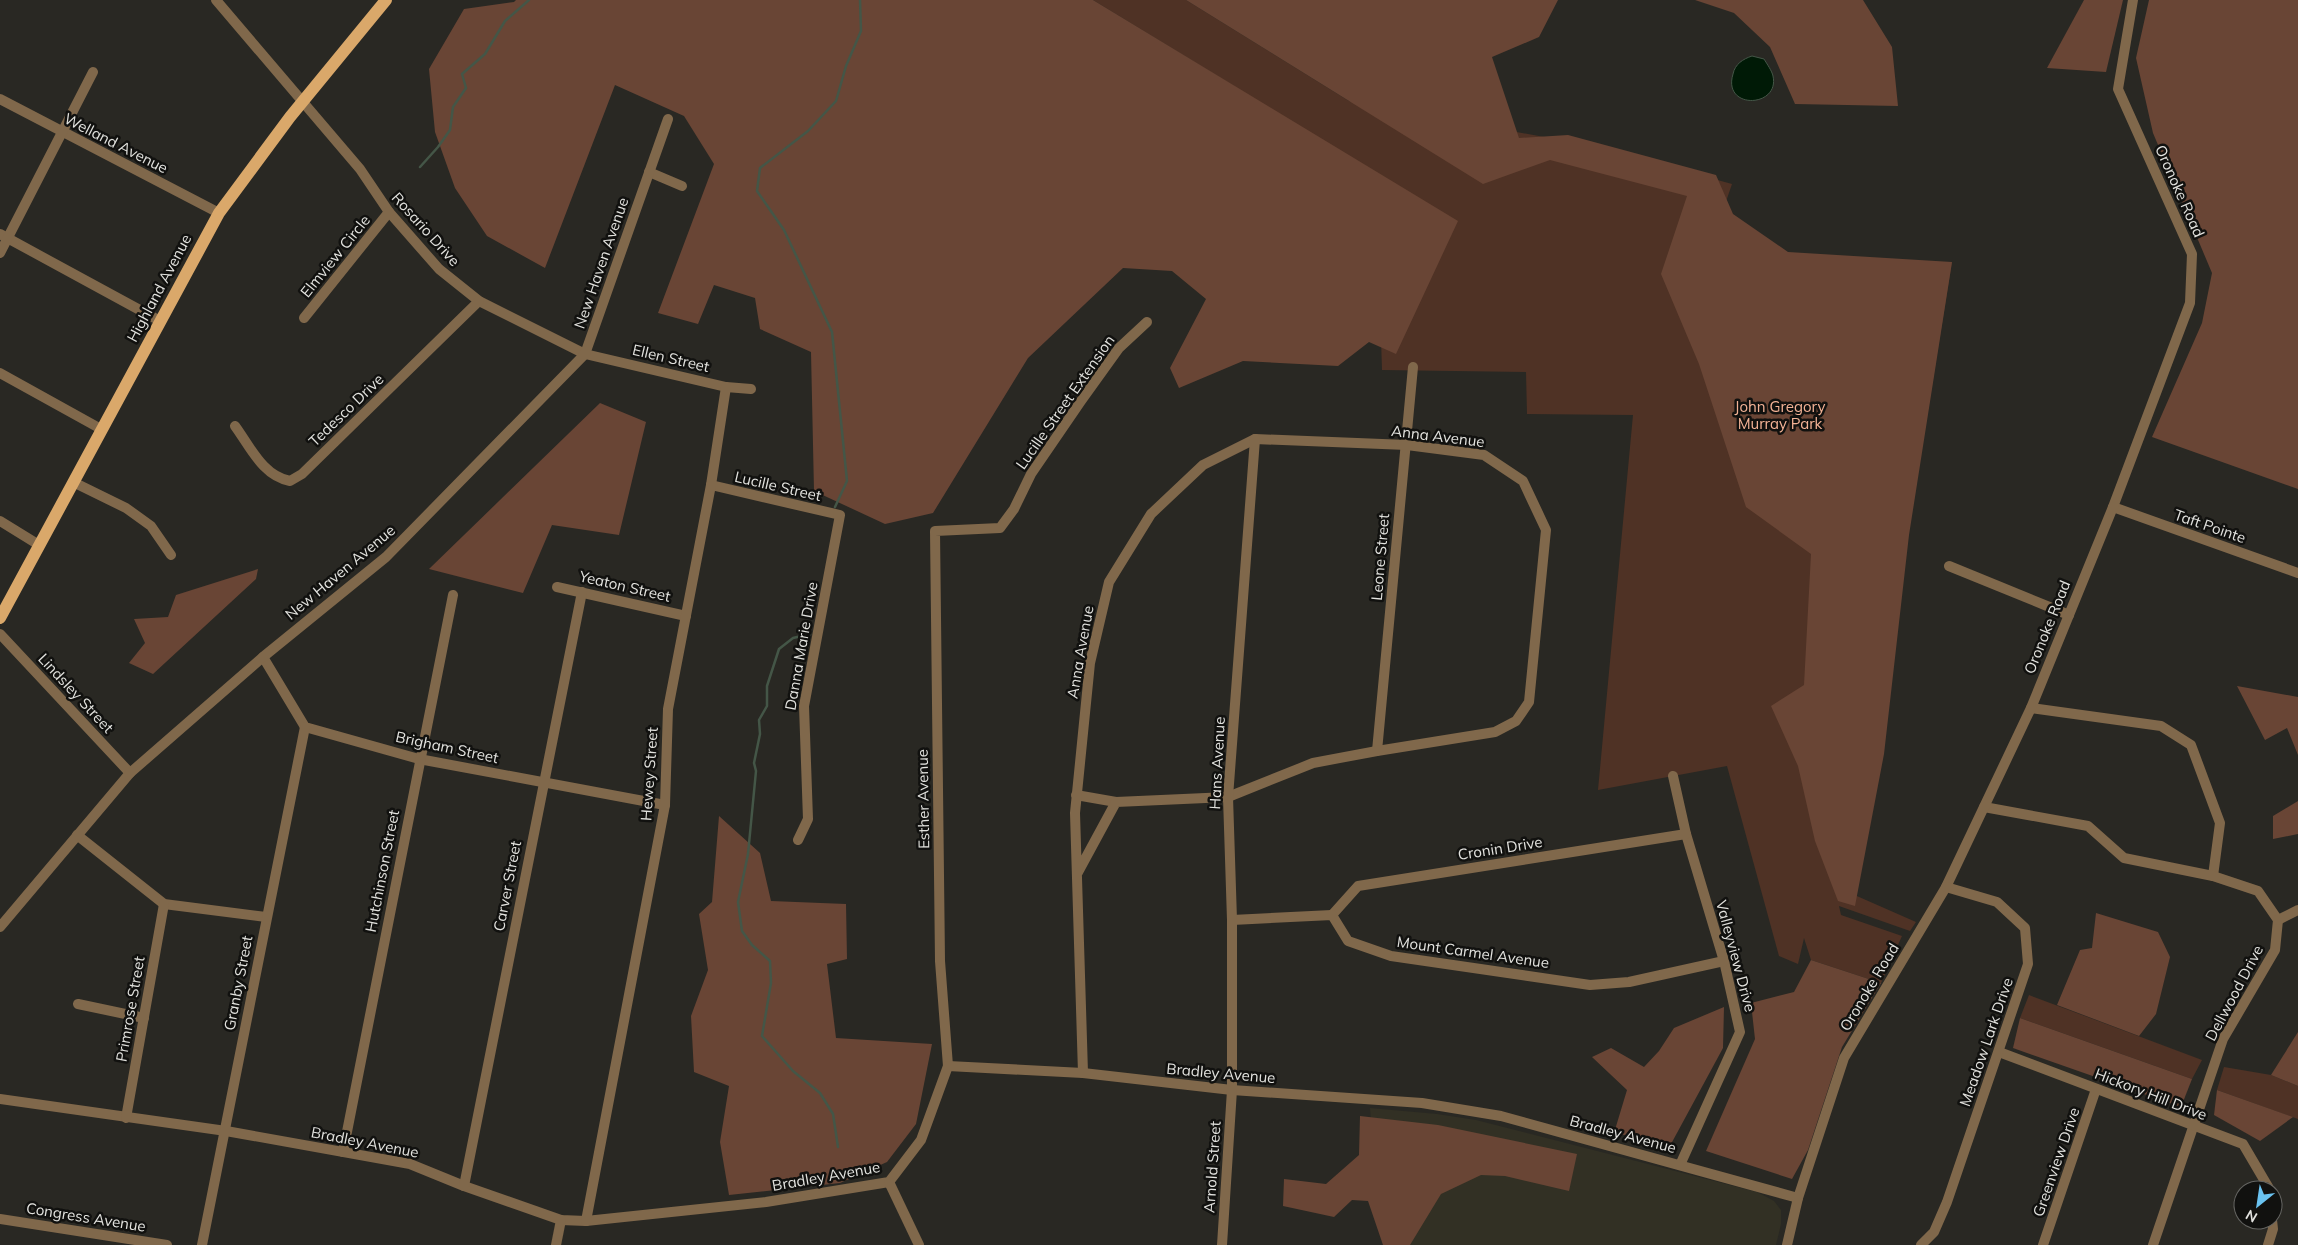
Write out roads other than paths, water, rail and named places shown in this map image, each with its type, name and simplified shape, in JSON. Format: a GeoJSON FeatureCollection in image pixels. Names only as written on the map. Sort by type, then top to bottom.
{"type":"FeatureCollection","features":[{"type":"Feature","properties":{"kind":"main road","name":"Highland Avenue"},"geometry":{"type":"LineString","coordinates":[[0,618],[219,213],[240,180],[302,101],[386,0]]}},
{"type":"Feature","properties":{"kind":"street","name":"Rosario Drive"},"geometry":{"type":"LineString","coordinates":[[216,0],[360,169],[389,212],[439,269],[479,302],[585,354]]}},
{"type":"Feature","properties":{"kind":"street","name":"Oronoke Road"},"geometry":{"type":"LineString","coordinates":[[1788,1245],[1798,1198],[1844,1058],[1946,887],[2031,708],[2113,507],[2190,303],[2192,254],[2118,89],[2133,0]]}},
{"type":"Feature","properties":{"kind":"street"},"geometry":{"type":"LineString","coordinates":[[0,253],[4,236],[93,72]]}},
{"type":"Feature","properties":{"kind":"street","name":"Welland Avenue"},"geometry":{"type":"LineString","coordinates":[[0,99],[219,213]]}},
{"type":"Feature","properties":{"kind":"street","name":"New Haven Avenue"},"geometry":{"type":"LineString","coordinates":[[0,927],[130,773],[263,657],[386,557],[585,354],[668,120]]}},
{"type":"Feature","properties":{"kind":"street"},"geometry":{"type":"LineString","coordinates":[[650,172],[682,186]]}},
{"type":"Feature","properties":{"kind":"street","name":"Elmview Circle"},"geometry":{"type":"LineString","coordinates":[[304,318],[389,212]]}},
{"type":"Feature","properties":{"kind":"street"},"geometry":{"type":"LineString","coordinates":[[4,236],[160,321]]}},
{"type":"Feature","properties":{"kind":"street","name":"Tedesco Drive"},"geometry":{"type":"LineString","coordinates":[[235,426],[267,471],[277,478],[290,481],[302,474],[479,302]]}},
{"type":"Feature","properties":{"kind":"street","name":"Lucille Street Extension"},"geometry":{"type":"LineString","coordinates":[[935,531],[997,529],[1009,516],[1046,452],[1114,355],[1131,335],[1147,322]]}},
{"type":"Feature","properties":{"kind":"street","name":"Ellen Street"},"geometry":{"type":"LineString","coordinates":[[585,354],[726,387],[751,389]]}},
{"type":"Feature","properties":{"kind":"street","name":"Leone Street"},"geometry":{"type":"LineString","coordinates":[[1377,751],[1413,367]]}},
{"type":"Feature","properties":{"kind":"street"},"geometry":{"type":"LineString","coordinates":[[0,373],[101,429]]}},
{"type":"Feature","properties":{"kind":"street","name":"Hewey Street"},"geometry":{"type":"LineString","coordinates":[[586,1221],[665,805],[668,709],[710,485],[726,387]]}},
{"type":"Feature","properties":{"kind":"street","name":"Anna Avenue"},"geometry":{"type":"LineString","coordinates":[[1076,795],[1116,802],[1228,797],[1313,763],[1495,732],[1516,721],[1529,702],[1546,530],[1523,481],[1484,455],[1407,445],[1255,439],[1203,465],[1151,514],[1108,582],[1090,663],[1076,795],[1083,1074]]}},
{"type":"Feature","properties":{"kind":"street","name":"Hans Avenue"},"geometry":{"type":"LineString","coordinates":[[1232,1090],[1232,920],[1228,797],[1255,439]]}},
{"type":"Feature","properties":{"kind":"street"},"geometry":{"type":"LineString","coordinates":[[73,482],[126,508],[151,526],[171,555]]}},
{"type":"Feature","properties":{"kind":"street","name":"Lucille Street"},"geometry":{"type":"LineString","coordinates":[[710,485],[840,515]]}},
{"type":"Feature","properties":{"kind":"street","name":"Taft Pointe"},"geometry":{"type":"LineString","coordinates":[[2113,507],[2298,572]]}},
{"type":"Feature","properties":{"kind":"street","name":"Danna Marie Drive"},"geometry":{"type":"LineString","coordinates":[[798,840],[808,819],[804,706],[840,515]]}},
{"type":"Feature","properties":{"kind":"street"},"geometry":{"type":"LineString","coordinates":[[0,521],[39,545]]}},
{"type":"Feature","properties":{"kind":"street","name":"Esther Avenue"},"geometry":{"type":"LineString","coordinates":[[935,531],[940,961],[948,1066]]}},
{"type":"Feature","properties":{"kind":"street"},"geometry":{"type":"LineString","coordinates":[[1949,566],[2069,615]]}},
{"type":"Feature","properties":{"kind":"street","name":"Yeaton Street"},"geometry":{"type":"LineString","coordinates":[[557,586],[686,616]]}},
{"type":"Feature","properties":{"kind":"street","name":"Carver Street"},"geometry":{"type":"LineString","coordinates":[[464,1186],[582,592]]}},
{"type":"Feature","properties":{"kind":"street","name":"Hutchinson Street"},"geometry":{"type":"LineString","coordinates":[[343,1152],[419,759],[453,595]]}},
{"type":"Feature","properties":{"kind":"street","name":"Lindsley Street"},"geometry":{"type":"LineString","coordinates":[[0,634],[130,773]]}},
{"type":"Feature","properties":{"kind":"street"},"geometry":{"type":"LineString","coordinates":[[263,657],[305,727]]}},
{"type":"Feature","properties":{"kind":"street"},"geometry":{"type":"LineString","coordinates":[[2031,708],[2161,726],[2191,744],[2220,823],[2213,876]]}},
{"type":"Feature","properties":{"kind":"street","name":"Brigham Street"},"geometry":{"type":"LineString","coordinates":[[305,727],[419,759],[665,805]]}},
{"type":"Feature","properties":{"kind":"street","name":"Granby Street"},"geometry":{"type":"LineString","coordinates":[[202,1245],[305,727]]}},
{"type":"Feature","properties":{"kind":"street","name":"Valleyview Drive"},"geometry":{"type":"LineString","coordinates":[[1673,776],[1686,834],[1724,961],[1740,1032],[1680,1165]]}},
{"type":"Feature","properties":{"kind":"street"},"geometry":{"type":"LineString","coordinates":[[1077,874],[1116,802]]}},
{"type":"Feature","properties":{"kind":"street"},"geometry":{"type":"LineString","coordinates":[[1984,807],[2088,826],[2124,858],[2213,876],[2258,891],[2278,920],[2298,910]]}},
{"type":"Feature","properties":{"kind":"street","name":"Cronin Drive"},"geometry":{"type":"LineString","coordinates":[[1332,915],[1358,886],[1686,834]]}},
{"type":"Feature","properties":{"kind":"street"},"geometry":{"type":"LineString","coordinates":[[77,835],[164,904],[266,917]]}},
{"type":"Feature","properties":{"kind":"street","name":"Meadow Lark Drive"},"geometry":{"type":"LineString","coordinates":[[1922,1245],[1934,1232],[1947,1202],[2028,964],[2025,928],[1997,902],[1946,887]]}},
{"type":"Feature","properties":{"kind":"street","name":"Primrose Street"},"geometry":{"type":"LineString","coordinates":[[126,1118],[164,904]]}},
{"type":"Feature","properties":{"kind":"street"},"geometry":{"type":"LineString","coordinates":[[1232,920],[1332,915]]}},
{"type":"Feature","properties":{"kind":"street","name":"Mount Carmel Avenue"},"geometry":{"type":"LineString","coordinates":[[1332,915],[1348,942],[1392,956],[1590,985],[1629,982],[1724,961]]}},
{"type":"Feature","properties":{"kind":"street","name":"Dellwood Drive"},"geometry":{"type":"LineString","coordinates":[[2153,1245],[2223,1039],[2275,950],[2278,920]]}},
{"type":"Feature","properties":{"kind":"street"},"geometry":{"type":"LineString","coordinates":[[78,1004],[144,1018]]}},
{"type":"Feature","properties":{"kind":"street","name":"Hickory Hill Drive"},"geometry":{"type":"LineString","coordinates":[[1999,1052],[2242,1144],[2264,1180]]}},
{"type":"Feature","properties":{"kind":"street","name":"Bradley Avenue"},"geometry":{"type":"LineString","coordinates":[[0,1099],[226,1131],[410,1164],[464,1186],[561,1220],[586,1221],[766,1202],[889,1182],[921,1140],[948,1066],[1083,1074],[1232,1090],[1422,1103],[1501,1116],[1798,1198]]}},
{"type":"Feature","properties":{"kind":"street","name":"Greenview Drive"},"geometry":{"type":"LineString","coordinates":[[2043,1245],[2096,1089]]}},
{"type":"Feature","properties":{"kind":"street","name":"Arnold Street"},"geometry":{"type":"LineString","coordinates":[[1222,1245],[1232,1090]]}},
{"type":"Feature","properties":{"kind":"street"},"geometry":{"type":"LineString","coordinates":[[889,1182],[919,1245]]}},
{"type":"Feature","properties":{"kind":"street","name":"Congress Avenue"},"geometry":{"type":"LineString","coordinates":[[0,1219],[167,1245]]}},
{"type":"Feature","properties":{"kind":"street"},"geometry":{"type":"LineString","coordinates":[[556,1245],[561,1220]]}},
{"type":"Feature","properties":{"kind":"street"},"geometry":{"type":"LineString","coordinates":[[2268,1245],[2273,1230]]}},
{"type":"Feature","properties":{"kind":"waterway"},"geometry":{"type":"LineString","coordinates":[[420,167],[450,130],[453,107],[466,88],[462,74],[485,54],[505,21],[529,0]]}},
{"type":"Feature","properties":{"kind":"waterway"},"geometry":{"type":"LineString","coordinates":[[835,507],[847,481],[832,332],[784,230],[757,191],[760,168],[808,131],[836,101],[846,66],[861,31],[860,0]]}},
{"type":"Feature","properties":{"kind":"waterway"},"geometry":{"type":"LineString","coordinates":[[810,634],[793,638],[779,649],[767,686],[767,706],[759,720],[760,734],[754,763],[756,771],[748,854],[738,902],[742,931],[752,945],[770,961],[771,983],[762,1036],[793,1071],[820,1093],[833,1114],[838,1147]]}},
{"type":"Feature","properties":{"kind":"park label","name":"John Gregory Murray Park"},"geometry":{"type":"Point","coordinates":[1780,414]}}]}
